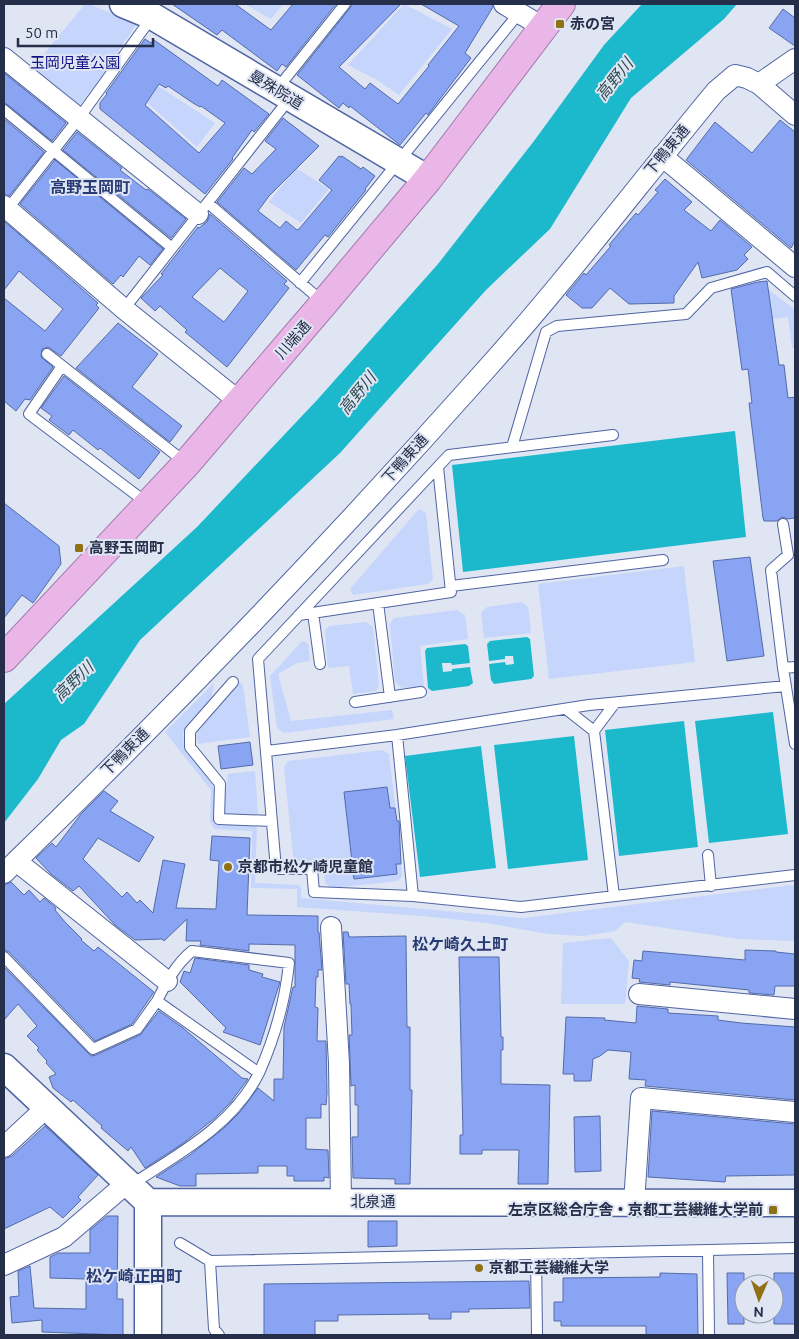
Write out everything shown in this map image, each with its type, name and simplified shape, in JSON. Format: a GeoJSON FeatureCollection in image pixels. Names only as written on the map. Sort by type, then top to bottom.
{"type":"FeatureCollection","features":[{"type":"Feature","properties":{"kind":"highway","name":"川端通"},"geometry":{"type":"LineString","coordinates":[[7,650],[149,504],[240,402],[428,179],[561,4]]}},
{"type":"Feature","properties":{"kind":"street","name":"曼殊院道"},"geometry":{"type":"LineString","coordinates":[[138,8],[428,179]]}},
{"type":"Feature","properties":{"kind":"street"},"geometry":{"type":"LineString","coordinates":[[511,8],[543,27]]}},
{"type":"Feature","properties":{"kind":"street"},"geometry":{"type":"LineString","coordinates":[[4,58],[79,118],[203,209]]}},
{"type":"Feature","properties":{"kind":"street"},"geometry":{"type":"LineString","coordinates":[[794,62],[759,84],[795,115]]}},
{"type":"Feature","properties":{"kind":"street","name":"下鴨東通"},"geometry":{"type":"LineString","coordinates":[[10,867],[259,616],[477,380],[716,91],[735,75],[759,84]]}},
{"type":"Feature","properties":{"kind":"street"},"geometry":{"type":"LineString","coordinates":[[662,156],[795,267]]}},
{"type":"Feature","properties":{"kind":"street"},"geometry":{"type":"LineString","coordinates":[[5,210],[240,402]]}},
{"type":"Feature","properties":{"kind":"street"},"geometry":{"type":"LineString","coordinates":[[10,867],[167,981]]}},
{"type":"Feature","properties":{"kind":"street"},"geometry":{"type":"LineString","coordinates":[[331,927],[339,1063],[341,1202]]}},
{"type":"Feature","properties":{"kind":"street"},"geometry":{"type":"LineString","coordinates":[[639,994],[795,1009]]}},
{"type":"Feature","properties":{"kind":"street"},"geometry":{"type":"LineString","coordinates":[[4,1067],[135,1190],[148,1335]]}},
{"type":"Feature","properties":{"kind":"street"},"geometry":{"type":"LineString","coordinates":[[634,1203],[641,1098],[795,1112]]}},
{"type":"Feature","properties":{"kind":"street"},"geometry":{"type":"LineString","coordinates":[[4,1147],[48,1107]]}},
{"type":"Feature","properties":{"kind":"street"},"geometry":{"type":"LineString","coordinates":[[4,1265],[64,1237],[135,1190]]}},
{"type":"Feature","properties":{"kind":"street","name":"北泉通"},"geometry":{"type":"LineString","coordinates":[[135,1190],[341,1202],[795,1203]]}},
{"type":"Feature","properties":{"kind":"lane"},"geometry":{"type":"LineString","coordinates":[[124,309],[171,247],[203,209],[345,4]]}},
{"type":"Feature","properties":{"kind":"lane"},"geometry":{"type":"LineString","coordinates":[[5,210],[79,118],[138,8]]}},
{"type":"Feature","properties":{"kind":"lane"},"geometry":{"type":"LineString","coordinates":[[300,283],[399,162],[511,8]]}},
{"type":"Feature","properties":{"kind":"lane"},"geometry":{"type":"LineString","coordinates":[[4,110],[171,247]]}},
{"type":"Feature","properties":{"kind":"lane"},"geometry":{"type":"LineString","coordinates":[[203,209],[324,303]]}},
{"type":"Feature","properties":{"kind":"lane"},"geometry":{"type":"LineString","coordinates":[[512,447],[546,332],[557,326],[686,314],[710,288],[767,272],[795,296]]}},
{"type":"Feature","properties":{"kind":"lane"},"geometry":{"type":"LineString","coordinates":[[47,354],[187,463]]}},
{"type":"Feature","properties":{"kind":"lane"},"geometry":{"type":"LineString","coordinates":[[62,366],[29,414],[149,504]]}},
{"type":"Feature","properties":{"kind":"lane"},"geometry":{"type":"LineString","coordinates":[[613,435],[449,455],[258,659],[276,870],[312,869],[314,892],[413,896],[521,908],[795,875]]}},
{"type":"Feature","properties":{"kind":"lane"},"geometry":{"type":"LineString","coordinates":[[299,615],[451,592],[438,467]]}},
{"type":"Feature","properties":{"kind":"lane"},"geometry":{"type":"LineString","coordinates":[[783,524],[788,555],[771,570],[783,668],[795,744]]}},
{"type":"Feature","properties":{"kind":"lane"},"geometry":{"type":"LineString","coordinates":[[451,586],[663,560]]}},
{"type":"Feature","properties":{"kind":"lane"},"geometry":{"type":"LineString","coordinates":[[378,603],[390,697]]}},
{"type":"Feature","properties":{"kind":"lane"},"geometry":{"type":"LineString","coordinates":[[313,613],[320,664]]}},
{"type":"Feature","properties":{"kind":"lane"},"geometry":{"type":"LineString","coordinates":[[783,668],[795,667]]}},
{"type":"Feature","properties":{"kind":"lane"},"geometry":{"type":"LineString","coordinates":[[233,682],[190,731],[190,747],[220,784],[219,819],[272,822]]}},
{"type":"Feature","properties":{"kind":"lane"},"geometry":{"type":"LineString","coordinates":[[267,752],[397,735],[566,709],[786,686]]}},
{"type":"Feature","properties":{"kind":"lane"},"geometry":{"type":"LineString","coordinates":[[355,702],[422,692]]}},
{"type":"Feature","properties":{"kind":"lane"},"geometry":{"type":"LineString","coordinates":[[614,896],[594,731],[615,703]]}},
{"type":"Feature","properties":{"kind":"lane"},"geometry":{"type":"LineString","coordinates":[[566,709],[594,731]]}},
{"type":"Feature","properties":{"kind":"lane"},"geometry":{"type":"LineString","coordinates":[[397,735],[413,896]]}},
{"type":"Feature","properties":{"kind":"lane"},"geometry":{"type":"LineString","coordinates":[[708,855],[711,886]]}},
{"type":"Feature","properties":{"kind":"lane"},"geometry":{"type":"LineString","coordinates":[[4,957],[93,1049],[137,1029],[157,1001],[167,981],[192,951],[288,963],[286,991],[277,1025],[255,1082],[228,1116],[135,1190]]}},
{"type":"Feature","properties":{"kind":"lane"},"geometry":{"type":"LineString","coordinates":[[157,1001],[259,1073]]}},
{"type":"Feature","properties":{"kind":"lane"},"geometry":{"type":"LineString","coordinates":[[180,1243],[210,1261],[795,1248]]}},
{"type":"Feature","properties":{"kind":"lane"},"geometry":{"type":"LineString","coordinates":[[708,1250],[709,1335]]}},
{"type":"Feature","properties":{"kind":"lane"},"geometry":{"type":"LineString","coordinates":[[536,1254],[537,1335]]}},
{"type":"Feature","properties":{"kind":"lane"},"geometry":{"type":"LineString","coordinates":[[210,1261],[213,1333]]}},
{"type":"Feature","properties":{"kind":"green space","name":"玉岡児童公園"},"geometry":{"type":"Polygon","coordinates":[[[85,4],[137,24],[119,50],[112,65],[78,107],[30,71],[85,4]]]}},
{"type":"Feature","properties":{"kind":"green space"},"geometry":{"type":"Polygon","coordinates":[[[245,4],[283,4],[271,19],[245,4]]]}},
{"type":"Feature","properties":{"kind":"green space"},"geometry":{"type":"Polygon","coordinates":[[[404,4],[452,29],[399,95],[377,80],[348,65],[404,4]]]}},
{"type":"Feature","properties":{"kind":"green space"},"geometry":{"type":"Polygon","coordinates":[[[143,76],[215,123],[197,147],[134,91],[143,76]]]}},
{"type":"Feature","properties":{"kind":"green space"},"geometry":{"type":"Polygon","coordinates":[[[296,168],[329,189],[301,223],[269,202],[296,168]]]}},
{"type":"Feature","properties":{"kind":"green space"},"geometry":{"type":"Polygon","coordinates":[[[768,289],[795,310],[795,348],[792,348],[788,317],[772,319],[768,289]]]}},
{"type":"Feature","properties":{"kind":"green space"},"geometry":{"type":"Polygon","coordinates":[[[419,509],[426,513],[433,579],[428,584],[353,595],[350,589],[419,509]]]}},
{"type":"Feature","properties":{"kind":"green space"},"geometry":{"type":"Polygon","coordinates":[[[684,566],[695,662],[549,679],[538,584],[684,566]]]}},
{"type":"Feature","properties":{"kind":"green space"},"geometry":{"type":"Polygon","coordinates":[[[522,602],[528,607],[531,633],[484,638],[481,613],[487,607],[522,602]]]}},
{"type":"Feature","properties":{"kind":"green space"},"geometry":{"type":"Polygon","coordinates":[[[457,610],[465,615],[468,639],[420,646],[424,686],[402,688],[395,682],[390,624],[394,618],[457,610]]]}},
{"type":"Feature","properties":{"kind":"green space"},"geometry":{"type":"Polygon","coordinates":[[[366,622],[373,627],[379,685],[376,691],[353,694],[349,666],[328,668],[325,631],[329,626],[366,622]]]}},
{"type":"Feature","properties":{"kind":"green space"},"geometry":{"type":"Polygon","coordinates":[[[302,641],[308,643],[310,661],[297,663],[278,674],[291,721],[392,710],[394,719],[284,733],[277,728],[270,676],[302,641]]]}},
{"type":"Feature","properties":{"kind":"green space"},"geometry":{"type":"Polygon","coordinates":[[[239,682],[243,685],[250,737],[198,744],[196,734],[239,682]]]}},
{"type":"Feature","properties":{"kind":"green space"},"geometry":{"type":"Polygon","coordinates":[[[214,683],[211,701],[183,733],[184,748],[216,790],[214,820],[216,824],[255,826],[257,828],[255,883],[299,885],[301,887],[301,898],[523,918],[793,885],[795,886],[795,941],[739,939],[625,922],[617,930],[611,932],[583,936],[549,934],[487,923],[422,916],[297,907],[297,889],[251,888],[252,831],[214,829],[210,821],[211,790],[165,732],[214,683]]]}},
{"type":"Feature","properties":{"kind":"green space"},"geometry":{"type":"Polygon","coordinates":[[[382,750],[389,754],[397,821],[402,820],[404,836],[399,837],[402,876],[398,881],[332,888],[325,883],[323,859],[301,862],[293,856],[284,767],[288,761],[382,750]]]}},
{"type":"Feature","properties":{"kind":"green space"},"geometry":{"type":"Polygon","coordinates":[[[255,771],[258,814],[254,817],[227,816],[223,809],[228,774],[255,771]]]}},
{"type":"Feature","properties":{"kind":"green space"},"geometry":{"type":"Polygon","coordinates":[[[611,938],[629,961],[625,1004],[561,1004],[563,943],[611,938]]]}},
{"type":"Feature","properties":{"kind":"water","name":"高野川"},"geometry":{"type":"Polygon","coordinates":[[[642,4],[737,4],[724,19],[631,98],[550,229],[486,290],[340,453],[140,640],[84,724],[61,740],[38,779],[4,823],[4,704],[197,527],[318,399],[438,264],[534,141],[604,45],[642,4]]]}},
{"type":"Feature","properties":{"kind":"water"},"geometry":{"type":"Polygon","coordinates":[[[735,431],[746,537],[463,572],[452,465],[735,431]]]}},
{"type":"Feature","properties":{"kind":"water"},"geometry":{"type":"Polygon","coordinates":[[[527,637],[530,639],[534,676],[531,679],[494,684],[491,680],[489,664],[505,662],[506,665],[514,664],[513,656],[505,656],[505,659],[489,661],[487,644],[490,641],[527,637]]]}},
{"type":"Feature","properties":{"kind":"water"},"geometry":{"type":"Polygon","coordinates":[[[465,644],[468,646],[470,663],[452,665],[451,663],[442,663],[443,672],[470,667],[473,683],[469,686],[432,691],[428,688],[425,651],[427,648],[465,644]]]}},
{"type":"Feature","properties":{"kind":"water"},"geometry":{"type":"Polygon","coordinates":[[[773,712],[788,834],[709,843],[695,721],[773,712]]]}},
{"type":"Feature","properties":{"kind":"water"},"geometry":{"type":"Polygon","coordinates":[[[684,721],[698,847],[619,856],[605,730],[684,721]]]}},
{"type":"Feature","properties":{"kind":"water"},"geometry":{"type":"Polygon","coordinates":[[[574,736],[588,860],[508,869],[494,745],[574,736]]]}},
{"type":"Feature","properties":{"kind":"water"},"geometry":{"type":"Polygon","coordinates":[[[481,746],[496,868],[420,877],[405,756],[481,746]]]}},
{"type":"Feature","properties":{"kind":"building"},"geometry":{"type":"Polygon","coordinates":[[[172,4],[235,4],[271,30],[293,4],[336,4],[286,67],[282,64],[277,71],[222,30],[217,35],[172,4]]]}},
{"type":"Feature","properties":{"kind":"building"},"geometry":{"type":"Polygon","coordinates":[[[352,4],[401,4],[339,67],[365,89],[370,83],[398,104],[459,26],[421,4],[492,4],[493,7],[465,53],[471,58],[428,115],[426,113],[400,145],[350,106],[349,108],[343,103],[339,108],[297,75],[352,4]]]}},
{"type":"Feature","properties":{"kind":"building"},"geometry":{"type":"Polygon","coordinates":[[[783,9],[795,18],[795,46],[769,28],[783,9]]]}},
{"type":"Feature","properties":{"kind":"building"},"geometry":{"type":"Polygon","coordinates":[[[145,39],[151,43],[154,40],[218,86],[222,80],[269,114],[254,132],[252,130],[233,159],[205,194],[100,109],[100,103],[145,39]],[[159,84],[145,105],[199,153],[225,123],[168,86],[166,88],[159,84]]]}},
{"type":"Feature","properties":{"kind":"building"},"geometry":{"type":"Polygon","coordinates":[[[4,73],[66,123],[52,141],[4,103],[4,73]]]}},
{"type":"Feature","properties":{"kind":"building"},"geometry":{"type":"Polygon","coordinates":[[[283,118],[319,146],[269,196],[258,211],[280,228],[286,221],[297,230],[299,229],[332,190],[319,180],[339,156],[342,156],[361,169],[363,167],[375,176],[328,237],[325,235],[296,270],[217,202],[244,168],[252,174],[276,149],[265,141],[283,118]]]}},
{"type":"Feature","properties":{"kind":"building"},"geometry":{"type":"Polygon","coordinates":[[[4,119],[44,152],[9,196],[4,194],[4,119]]]}},
{"type":"Feature","properties":{"kind":"building"},"geometry":{"type":"Polygon","coordinates":[[[780,120],[795,132],[795,241],[791,248],[686,160],[715,122],[752,153],[780,120]]]}},
{"type":"Feature","properties":{"kind":"building"},"geometry":{"type":"Polygon","coordinates":[[[77,132],[122,168],[120,170],[186,219],[171,238],[63,150],[77,132]]]}},
{"type":"Feature","properties":{"kind":"building"},"geometry":{"type":"Polygon","coordinates":[[[55,160],[163,249],[150,265],[139,256],[123,277],[121,275],[113,284],[20,204],[55,160]]]}},
{"type":"Feature","properties":{"kind":"building"},"geometry":{"type":"Polygon","coordinates":[[[665,179],[692,202],[684,210],[711,231],[720,220],[752,247],[744,255],[748,259],[737,270],[702,278],[698,262],[674,296],[674,303],[629,304],[610,288],[592,308],[582,308],[566,295],[584,273],[586,275],[611,246],[609,245],[636,213],[638,215],[658,192],[655,190],[665,179]]]}},
{"type":"Feature","properties":{"kind":"building"},"geometry":{"type":"Polygon","coordinates":[[[210,214],[287,281],[284,284],[289,288],[227,367],[185,332],[187,330],[160,306],[155,311],[141,298],[163,275],[161,274],[198,227],[207,222],[210,214]],[[220,268],[192,297],[224,322],[248,291],[220,268]]]}},
{"type":"Feature","properties":{"kind":"building"},"geometry":{"type":"Polygon","coordinates":[[[4,221],[98,303],[96,305],[99,308],[61,356],[48,347],[42,349],[41,357],[53,367],[30,400],[25,399],[16,411],[4,401],[4,298],[45,331],[63,309],[19,271],[4,290],[4,221]]]}},
{"type":"Feature","properties":{"kind":"building"},"geometry":{"type":"Polygon","coordinates":[[[767,281],[779,365],[784,365],[788,398],[795,397],[795,518],[788,519],[782,517],[777,521],[764,521],[763,518],[749,403],[752,403],[748,369],[742,370],[731,289],[767,281]]]}},
{"type":"Feature","properties":{"kind":"building"},"geometry":{"type":"Polygon","coordinates":[[[118,323],[158,354],[132,387],[182,426],[170,442],[76,368],[118,323]]]}},
{"type":"Feature","properties":{"kind":"building"},"geometry":{"type":"Polygon","coordinates":[[[64,376],[160,452],[139,479],[100,448],[98,450],[73,430],[69,435],[49,420],[52,416],[41,408],[64,376]]]}},
{"type":"Feature","properties":{"kind":"building"},"geometry":{"type":"Polygon","coordinates":[[[4,503],[59,546],[61,564],[33,603],[22,595],[4,618],[4,503]]]}},
{"type":"Feature","properties":{"kind":"building"},"geometry":{"type":"Polygon","coordinates":[[[750,557],[764,656],[727,661],[713,561],[750,557]]]}},
{"type":"Feature","properties":{"kind":"building"},"geometry":{"type":"Polygon","coordinates":[[[250,742],[253,765],[221,769],[218,746],[250,742]]]}},
{"type":"Feature","properties":{"kind":"building"},"geometry":{"type":"Polygon","coordinates":[[[387,787],[390,808],[395,808],[397,821],[399,821],[401,864],[396,864],[397,874],[354,879],[344,792],[387,787]]]}},
{"type":"Feature","properties":{"kind":"building"},"geometry":{"type":"Polygon","coordinates":[[[104,791],[118,801],[110,811],[154,837],[139,862],[98,838],[83,859],[122,897],[127,892],[137,903],[140,900],[153,913],[163,860],[185,864],[176,908],[216,909],[219,861],[210,860],[212,836],[250,838],[247,915],[318,916],[322,970],[318,970],[318,977],[316,977],[315,1007],[318,1008],[317,1041],[326,1041],[327,1093],[326,1105],[321,1104],[321,1118],[306,1118],[306,1149],[328,1150],[329,1178],[324,1177],[324,1181],[294,1181],[294,1176],[287,1176],[287,1166],[258,1166],[258,1173],[196,1174],[196,1186],[180,1186],[156,1177],[190,1155],[224,1128],[240,1112],[258,1088],[274,1101],[274,1079],[283,1079],[284,1027],[293,987],[295,987],[295,945],[249,944],[249,951],[200,945],[201,941],[186,941],[187,919],[164,941],[162,939],[135,940],[115,925],[79,886],[73,891],[51,874],[36,858],[52,843],[56,847],[81,814],[104,791]]]}},
{"type":"Feature","properties":{"kind":"building"},"geometry":{"type":"Polygon","coordinates":[[[11,882],[24,895],[29,890],[40,902],[44,898],[56,908],[55,910],[81,940],[94,951],[98,947],[154,992],[132,1024],[95,1041],[9,952],[4,950],[4,885],[11,882]]]}},
{"type":"Feature","properties":{"kind":"building"},"geometry":{"type":"Polygon","coordinates":[[[343,932],[348,932],[349,937],[406,936],[407,1027],[410,1027],[410,1090],[412,1090],[410,1184],[395,1184],[395,1179],[353,1178],[352,1137],[358,1137],[358,1105],[355,1105],[355,1085],[351,1086],[349,1035],[352,1035],[351,1004],[349,984],[346,984],[343,932]]]}},
{"type":"Feature","properties":{"kind":"building"},"geometry":{"type":"Polygon","coordinates":[[[745,950],[795,954],[795,986],[775,986],[774,995],[749,993],[749,990],[670,982],[670,985],[639,982],[640,979],[632,978],[634,960],[642,961],[643,951],[745,960],[745,950]]]}},
{"type":"Feature","properties":{"kind":"building"},"geometry":{"type":"Polygon","coordinates":[[[459,957],[499,957],[501,1037],[503,1037],[501,1084],[550,1085],[548,1184],[518,1184],[519,1150],[482,1150],[482,1154],[460,1154],[460,1135],[463,1135],[459,957]]]}},
{"type":"Feature","properties":{"kind":"building"},"geometry":{"type":"Polygon","coordinates":[[[195,958],[249,965],[249,970],[263,974],[262,977],[280,982],[260,1045],[223,1032],[226,1028],[180,982],[184,971],[190,973],[195,958]]]}},
{"type":"Feature","properties":{"kind":"building"},"geometry":{"type":"Polygon","coordinates":[[[4,967],[91,1056],[140,1035],[159,1011],[183,1028],[242,1078],[248,1079],[230,1103],[215,1118],[182,1144],[145,1168],[131,1147],[128,1151],[73,1100],[71,1102],[53,1088],[49,1077],[56,1074],[37,1050],[39,1048],[27,1036],[37,1026],[18,1004],[4,1020],[4,967]]]}},
{"type":"Feature","properties":{"kind":"building"},"geometry":{"type":"Polygon","coordinates":[[[637,1006],[668,1009],[668,1013],[718,1016],[718,1020],[795,1027],[795,1100],[645,1086],[646,1080],[629,1079],[631,1052],[608,1050],[593,1059],[591,1081],[574,1081],[574,1074],[563,1074],[566,1017],[605,1018],[604,1020],[636,1023],[637,1006]]]}},
{"type":"Feature","properties":{"kind":"building"},"geometry":{"type":"Polygon","coordinates":[[[652,1111],[795,1124],[795,1175],[726,1176],[725,1182],[648,1177],[652,1111]]]}},
{"type":"Feature","properties":{"kind":"building"},"geometry":{"type":"Polygon","coordinates":[[[600,1116],[601,1171],[575,1172],[574,1117],[600,1116]]]}},
{"type":"Feature","properties":{"kind":"building"},"geometry":{"type":"Polygon","coordinates":[[[45,1126],[98,1175],[78,1197],[81,1200],[63,1218],[50,1207],[4,1229],[4,1159],[12,1156],[45,1126]]]}},
{"type":"Feature","properties":{"kind":"building"},"geometry":{"type":"Polygon","coordinates":[[[107,1216],[118,1216],[117,1299],[123,1299],[123,1335],[42,1332],[42,1320],[12,1323],[10,1297],[19,1296],[18,1271],[30,1266],[34,1308],[86,1309],[86,1279],[50,1278],[50,1257],[58,1253],[90,1253],[90,1230],[107,1216]]]}},
{"type":"Feature","properties":{"kind":"building"},"geometry":{"type":"Polygon","coordinates":[[[368,1221],[397,1221],[397,1246],[368,1247],[368,1221]]]}},
{"type":"Feature","properties":{"kind":"building"},"geometry":{"type":"Polygon","coordinates":[[[660,1273],[697,1274],[698,1335],[646,1335],[646,1326],[561,1326],[561,1321],[554,1321],[554,1302],[563,1302],[563,1278],[660,1277],[660,1273]]]}},
{"type":"Feature","properties":{"kind":"building"},"geometry":{"type":"Polygon","coordinates":[[[727,1273],[744,1273],[734,1274],[734,1324],[728,1324],[727,1273]]]}},
{"type":"Feature","properties":{"kind":"building"},"geometry":{"type":"Polygon","coordinates":[[[795,1273],[795,1324],[784,1324],[784,1274],[774,1274],[795,1273]]]}},
{"type":"Feature","properties":{"kind":"building"},"geometry":{"type":"Polygon","coordinates":[[[529,1281],[530,1308],[469,1309],[469,1312],[451,1312],[451,1319],[429,1319],[429,1314],[338,1315],[338,1321],[315,1321],[315,1335],[264,1335],[264,1284],[529,1281]]]}},
{"type":"Feature","properties":{"kind":"place","name":"赤の宮"},"geometry":{"type":"Point","coordinates":[560,24]}},
{"type":"Feature","properties":{"kind":"place","name":"高野玉岡町"},"geometry":{"type":"Point","coordinates":[79,548]}},
{"type":"Feature","properties":{"kind":"place","name":"京都市松ケ崎児童館"},"geometry":{"type":"Point","coordinates":[228,867]}},
{"type":"Feature","properties":{"kind":"place","name":"左京区総合庁舎・京都工芸繊維大学前"},"geometry":{"type":"Point","coordinates":[773,1210]}},
{"type":"Feature","properties":{"kind":"place","name":"京都工芸繊維大学"},"geometry":{"type":"Point","coordinates":[479,1268]}},
{"type":"Feature","properties":{"kind":"district","name":"高野玉岡町"},"geometry":{"type":"Point","coordinates":[90,187]}},
{"type":"Feature","properties":{"kind":"district","name":"松ケ崎久土町"},"geometry":{"type":"Point","coordinates":[460,944]}},
{"type":"Feature","properties":{"kind":"district","name":"松ケ崎正田町"},"geometry":{"type":"Point","coordinates":[134,1276]}}]}
